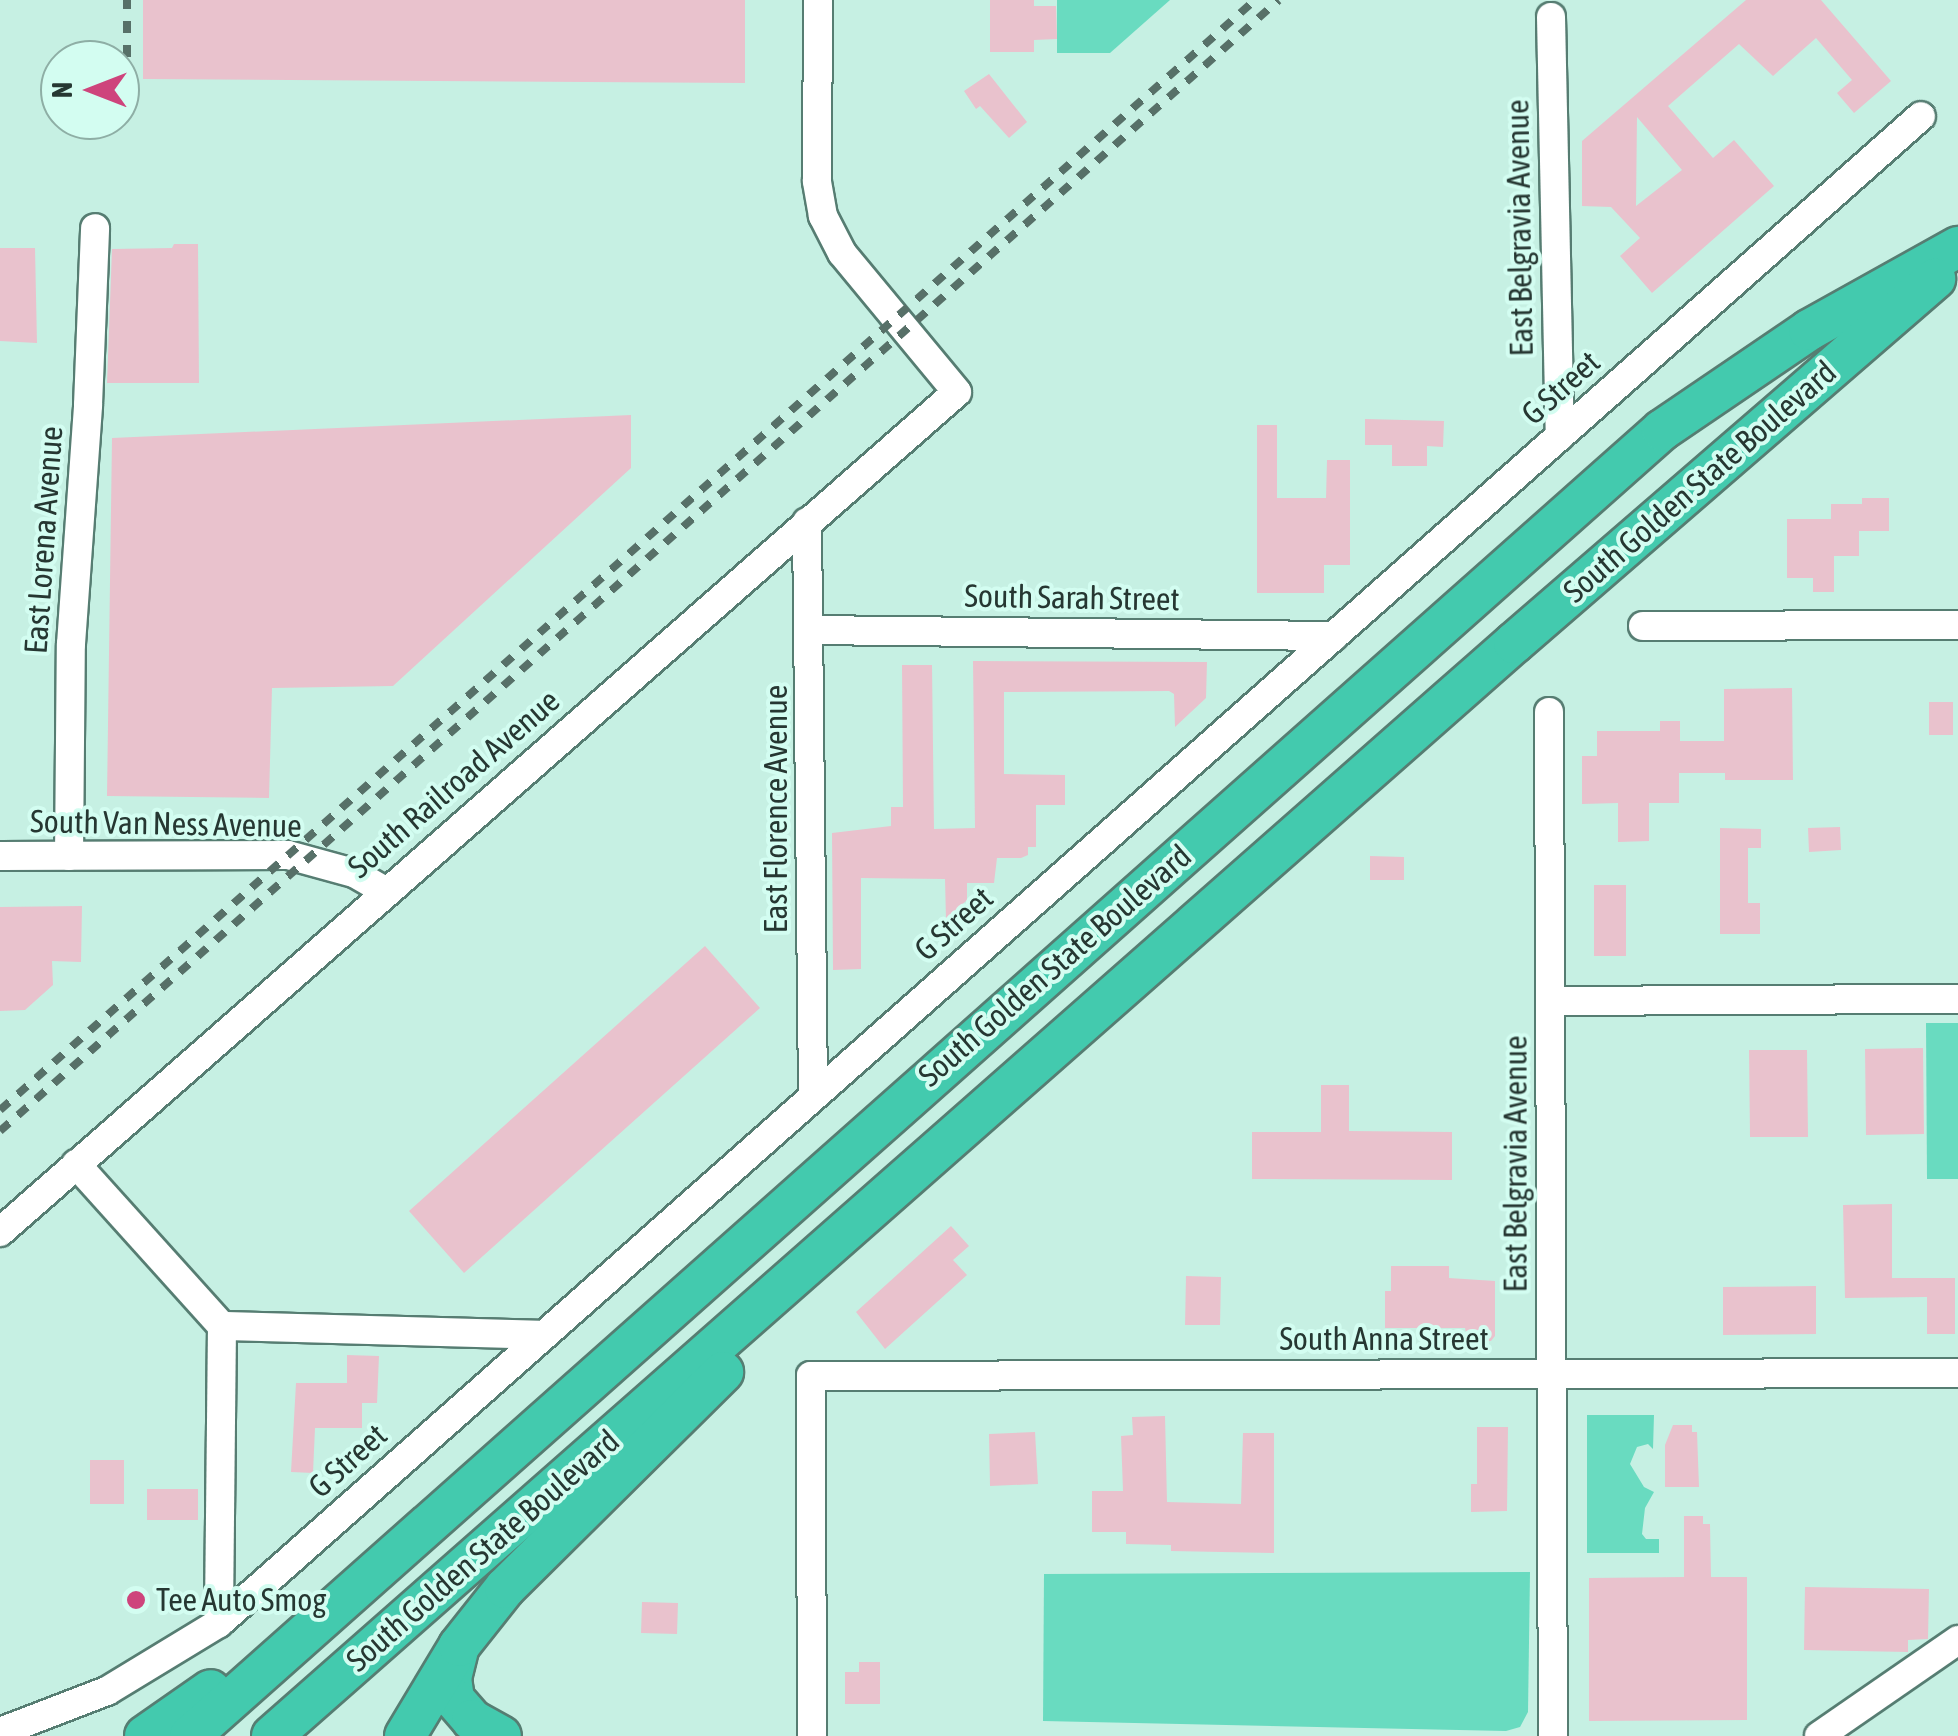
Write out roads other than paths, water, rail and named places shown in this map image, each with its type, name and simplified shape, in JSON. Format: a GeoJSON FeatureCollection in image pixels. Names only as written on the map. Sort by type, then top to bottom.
{"type":"FeatureCollection","features":[{"type":"Feature","properties":{"kind":"highway","name":"South Golden State Boulevard"},"geometry":{"type":"LineString","coordinates":[[190,1736],[344,1595],[1662,430],[1808,330],[1958,247]]}},
{"type":"Feature","properties":{"kind":"highway","name":"South Golden State Boulevard"},"geometry":{"type":"LineString","coordinates":[[272,1736],[1037,1062],[1958,260]]}},
{"type":"Feature","properties":{"kind":"highway"},"geometry":{"type":"LineString","coordinates":[[405,1736],[459,1646],[518,1574],[1037,1062]]}},
{"type":"Feature","properties":{"kind":"highway"},"geometry":{"type":"LineString","coordinates":[[145,1736],[344,1595]]}},
{"type":"Feature","properties":{"kind":"highway"},"geometry":{"type":"LineString","coordinates":[[459,1646],[451,1678],[454,1698],[472,1720],[501,1736]]}},
{"type":"Feature","properties":{"kind":"street","name":"South Railroad Avenue"},"geometry":{"type":"LineString","coordinates":[[0,1232],[956,392],[842,253],[822,216],[817,181],[818,0]]}},
{"type":"Feature","properties":{"kind":"street","name":"East Belgravia Avenue"},"geometry":{"type":"LineString","coordinates":[[1552,18],[1560,436]]}},
{"type":"Feature","properties":{"kind":"street","name":"G Street"},"geometry":{"type":"LineString","coordinates":[[0,1732],[107,1690],[220,1622],[1921,116]]}},
{"type":"Feature","properties":{"kind":"street","name":"East Lorena Avenue"},"geometry":{"type":"LineString","coordinates":[[69,856],[70,644],[88,405],[94,228]]}},
{"type":"Feature","properties":{"kind":"street","name":"East Florence Avenue"},"geometry":{"type":"LineString","coordinates":[[807,522],[813,1096]]}},
{"type":"Feature","properties":{"kind":"street"},"geometry":{"type":"LineString","coordinates":[[1643,626],[1958,625]]}},
{"type":"Feature","properties":{"kind":"street","name":"South Sarah Street"},"geometry":{"type":"LineString","coordinates":[[810,630],[1334,636]]}},
{"type":"Feature","properties":{"kind":"street","name":"East Belgravia Avenue"},"geometry":{"type":"LineString","coordinates":[[1549,712],[1553,1736]]}},
{"type":"Feature","properties":{"kind":"street","name":"South Van Ness Avenue"},"geometry":{"type":"LineString","coordinates":[[0,856],[288,855],[354,873],[385,892]]}},
{"type":"Feature","properties":{"kind":"street"},"geometry":{"type":"LineString","coordinates":[[1550,1001],[1958,999]]}},
{"type":"Feature","properties":{"kind":"street"},"geometry":{"type":"LineString","coordinates":[[76,1164],[222,1326],[220,1622]]}},
{"type":"Feature","properties":{"kind":"street"},"geometry":{"type":"LineString","coordinates":[[222,1326],[543,1335]]}},
{"type":"Feature","properties":{"kind":"street","name":"South Anna Street"},"geometry":{"type":"LineString","coordinates":[[812,1736],[810,1376],[1958,1373]]}},
{"type":"Feature","properties":{"kind":"street"},"geometry":{"type":"LineString","coordinates":[[1820,1736],[1958,1640]]}},
{"type":"Feature","properties":{"kind":"railway"},"geometry":{"type":"LineString","coordinates":[[127,0],[127,40]]}},
{"type":"Feature","properties":{"kind":"railway"},"geometry":{"type":"LineString","coordinates":[[0,1110],[1255,0]]}},
{"type":"Feature","properties":{"kind":"railway"},"geometry":{"type":"LineString","coordinates":[[0,1131],[1279,0]]}},
{"type":"Feature","properties":{"kind":"place","name":"Tee Auto Smog"},"geometry":{"type":"Point","coordinates":[136,1600]}}]}
